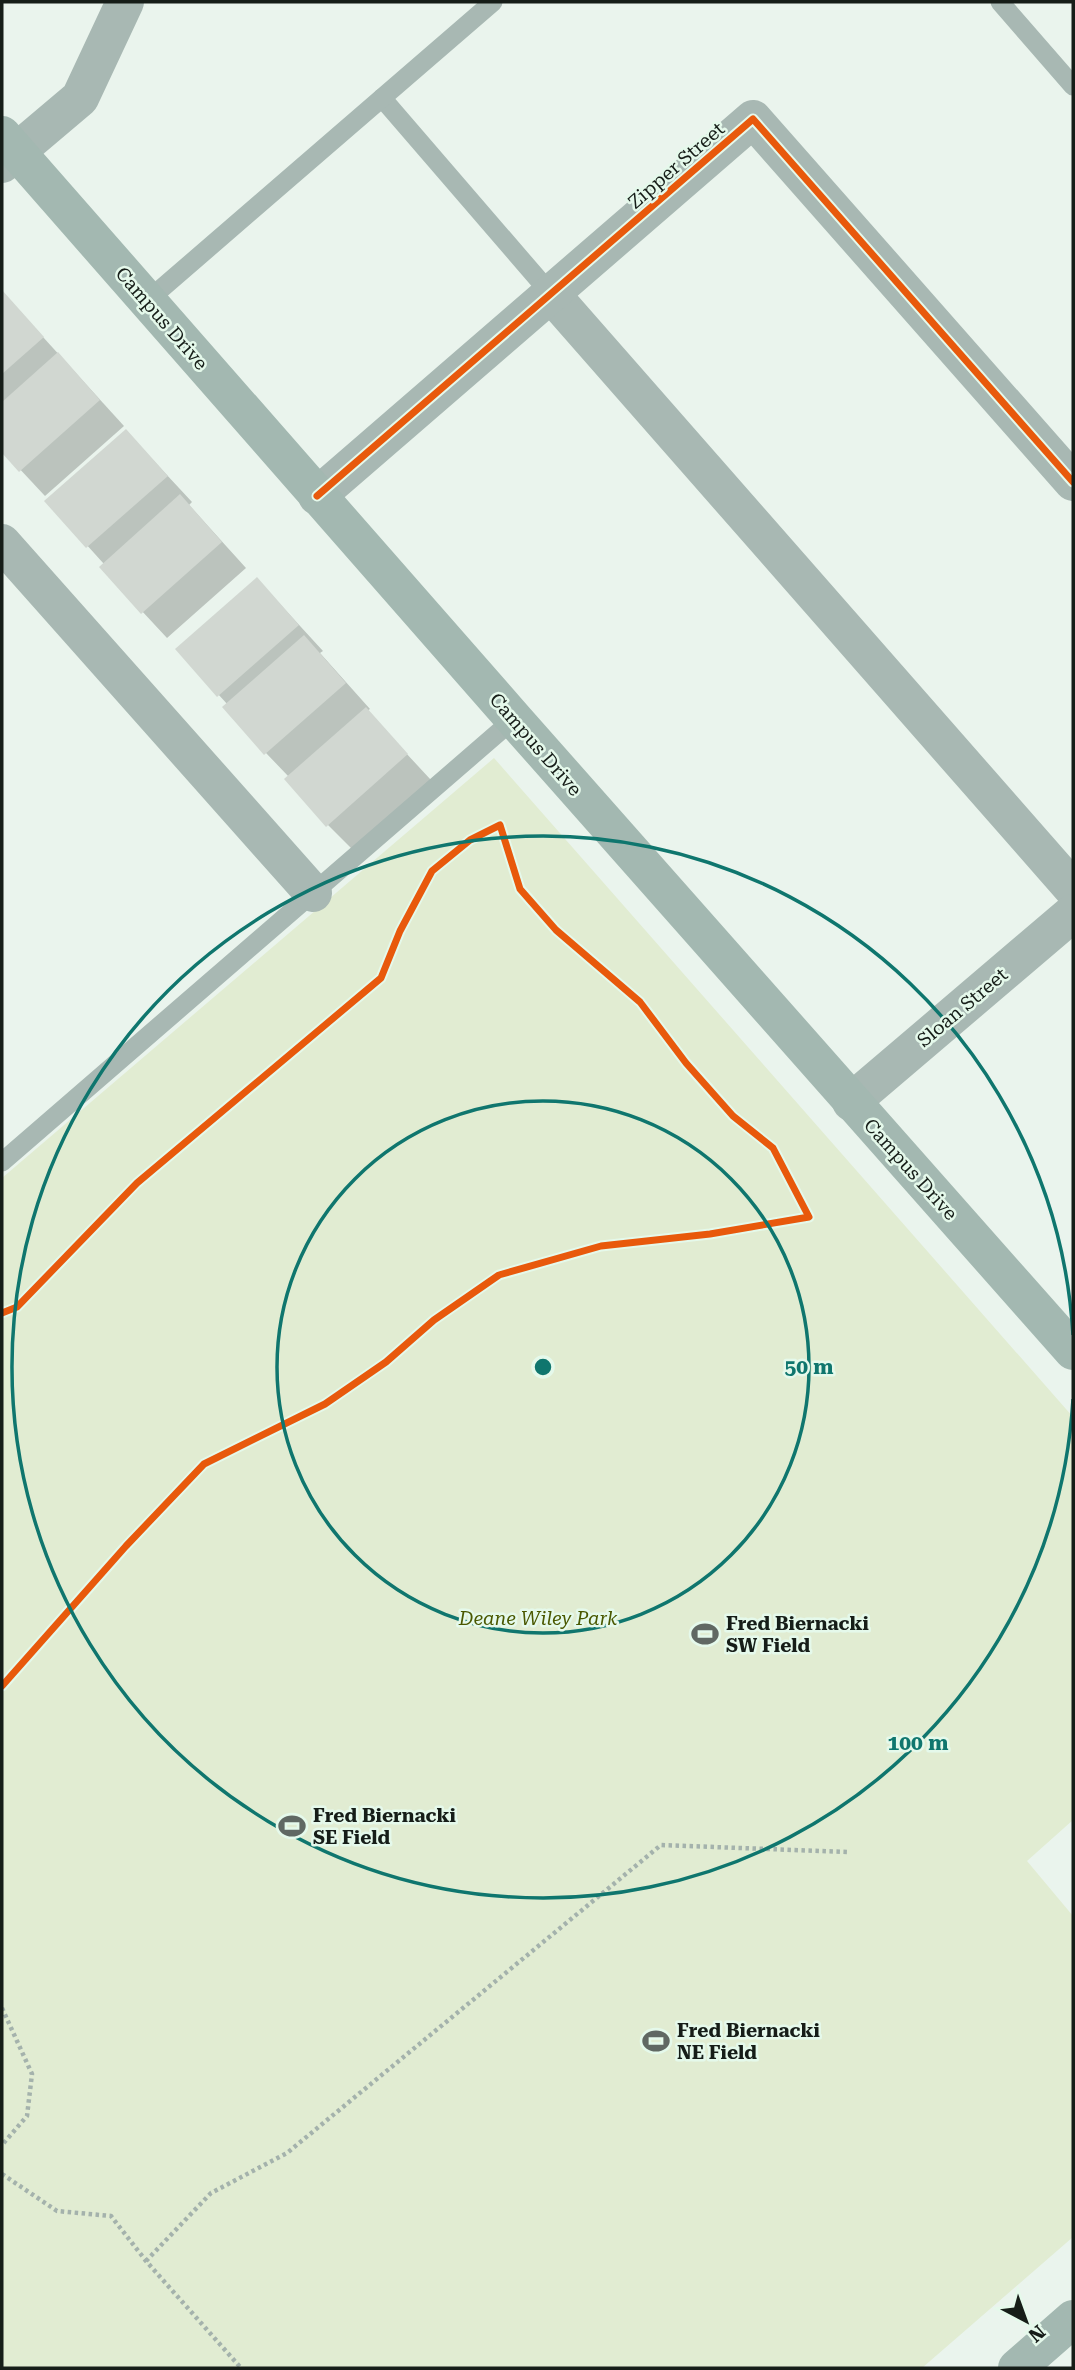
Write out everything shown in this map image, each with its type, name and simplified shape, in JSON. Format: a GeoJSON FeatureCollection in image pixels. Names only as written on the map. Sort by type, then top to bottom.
{"type":"FeatureCollection","features":[{"type":"Feature","properties":{"kind":"main road","name":"Campus Drive"},"geometry":{"type":"LineString","coordinates":[[7,150],[147,301],[851,1102],[1072,1348]]}},
{"type":"Feature","properties":{"kind":"main road"},"geometry":{"type":"LineString","coordinates":[[1017,2368],[1073,2319]]}},
{"type":"Feature","properties":{"kind":"street"},"geometry":{"type":"LineString","coordinates":[[7,150],[80,98],[125,2]]}},
{"type":"Feature","properties":{"kind":"street","name":"Zipper Street"},"geometry":{"type":"LineString","coordinates":[[317,496],[753,119],[1073,482]]}},
{"type":"Feature","properties":{"kind":"street"},"geometry":{"type":"LineString","coordinates":[[551,294],[1073,889]]}},
{"type":"Feature","properties":{"kind":"street"},"geometry":{"type":"LineString","coordinates":[[2,543],[313,893]]}},
{"type":"Feature","properties":{"kind":"street","name":"Sloan Street"},"geometry":{"type":"LineString","coordinates":[[851,1102],[1073,913]]}},
{"type":"Feature","properties":{"kind":"lane"},"geometry":{"type":"LineString","coordinates":[[147,301],[493,2]]}},
{"type":"Feature","properties":{"kind":"lane"},"geometry":{"type":"LineString","coordinates":[[1000,2],[1073,86]]}},
{"type":"Feature","properties":{"kind":"lane"},"geometry":{"type":"LineString","coordinates":[[382,98],[551,294]]}},
{"type":"Feature","properties":{"kind":"lane"},"geometry":{"type":"LineString","coordinates":[[2,1162],[514,719]]}},
{"type":"Feature","properties":{"kind":"path"},"geometry":{"type":"LineString","coordinates":[[146,2261],[211,2193],[287,2153],[661,1845],[847,1852]]}},
{"type":"Feature","properties":{"kind":"path"},"geometry":{"type":"LineString","coordinates":[[2,2008],[32,2074],[27,2116],[2,2145]]}},
{"type":"Feature","properties":{"kind":"path"},"geometry":{"type":"LineString","coordinates":[[2,2174],[57,2211],[111,2216],[146,2261],[241,2368]]}},
{"type":"Feature","properties":{"kind":"green space","name":"Deane Wiley Park"},"geometry":{"type":"Polygon","coordinates":[[[494,758],[1073,1417],[1073,1820],[1027,1861],[1073,1916],[1073,2237],[922,2368],[2,2368],[2,1178],[494,758]]]}},
{"type":"Feature","properties":{"kind":"building"},"geometry":{"type":"Polygon","coordinates":[[[2,290],[44,337],[2,374],[2,290]]]}},
{"type":"Feature","properties":{"kind":"building"},"geometry":{"type":"Polygon","coordinates":[[[58,352],[100,400],[19,472],[2,453],[2,402],[58,352]]]}},
{"type":"Feature","properties":{"kind":"building"},"geometry":{"type":"Polygon","coordinates":[[[126,429],[168,476],[86,548],[44,501],[126,429]]]}},
{"type":"Feature","properties":{"kind":"building"},"geometry":{"type":"Polygon","coordinates":[[[180,494],[222,542],[141,614],[99,567],[180,494]]]}},
{"type":"Feature","properties":{"kind":"building"},"geometry":{"type":"Polygon","coordinates":[[[257,577],[299,625],[217,697],[175,649],[257,577]]]}},
{"type":"Feature","properties":{"kind":"building"},"geometry":{"type":"Polygon","coordinates":[[[304,635],[346,683],[264,755],[222,707],[304,635]]]}},
{"type":"Feature","properties":{"kind":"building"},"geometry":{"type":"Polygon","coordinates":[[[366,707],[408,754],[326,827],[284,779],[366,707]]]}},
{"type":"Feature","properties":{"kind":"cycle path"},"geometry":{"type":"LineString","coordinates":[[317,496],[753,119],[1073,482]]}},
{"type":"Feature","properties":{"kind":"cycle path"},"geometry":{"type":"LineString","coordinates":[[2,1313],[17,1307],[137,1183],[381,978],[400,931],[432,871],[470,840],[500,825],[520,889],[556,930],[640,1002],[686,1063],[733,1116],[773,1148],[809,1217],[710,1234],[601,1246],[499,1275],[434,1320],[386,1362],[325,1404],[204,1464],[126,1546],[2,1686]]}},
{"type":"Feature","properties":{"kind":"place","name":"Fred Biernacki SW Field"},"geometry":{"type":"Point","coordinates":[705,1634]}},
{"type":"Feature","properties":{"kind":"place","name":"Fred Biernacki SE Field"},"geometry":{"type":"Point","coordinates":[292,1826]}},
{"type":"Feature","properties":{"kind":"place","name":"Fred Biernacki NE Field"},"geometry":{"type":"Point","coordinates":[656,2041]}}]}
